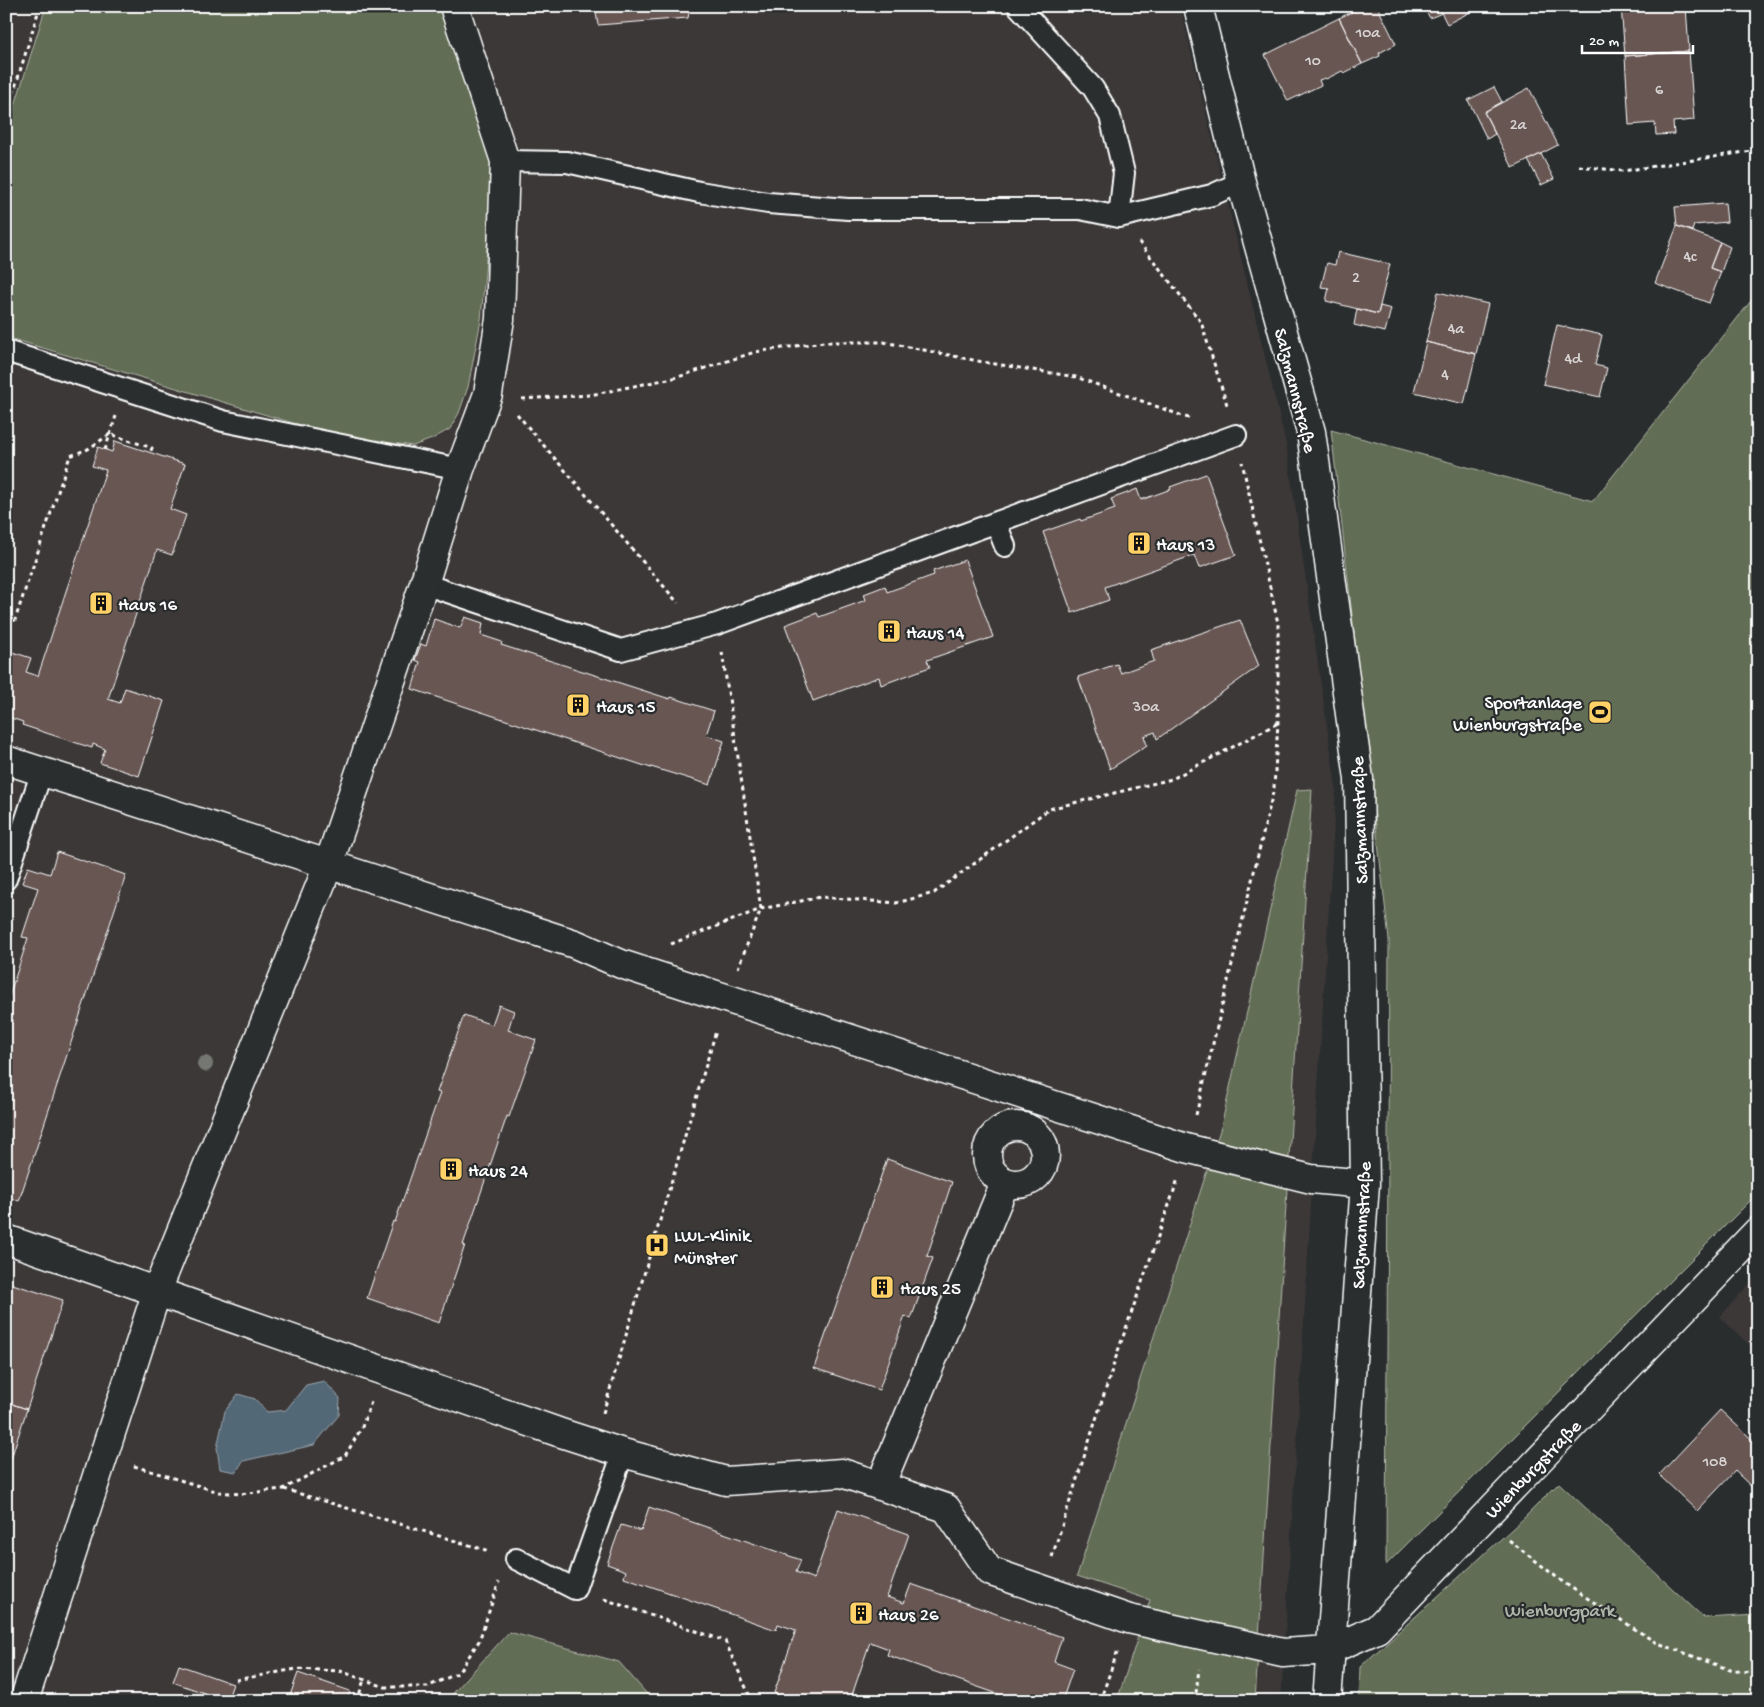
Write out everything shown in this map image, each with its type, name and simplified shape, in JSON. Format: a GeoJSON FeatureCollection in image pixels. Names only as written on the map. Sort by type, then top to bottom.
{"type":"FeatureCollection","features":[{"type":"Feature","properties":{"kind":"street"},"geometry":{"type":"LineString","coordinates":[[24,1701],[157,1291],[328,866],[424,584],[460,468],[488,394],[500,319],[505,161],[454,6]]}},
{"type":"Feature","properties":{"kind":"street","name":"Salzmannstraße"},"geometry":{"type":"LineString","coordinates":[[1198,6],[1241,182],[1311,432],[1359,779],[1365,1184],[1329,1650]]}},
{"type":"Feature","properties":{"kind":"street"},"geometry":{"type":"LineString","coordinates":[[6,760],[328,866],[575,944],[621,964],[1186,1148],[1311,1179],[1365,1184]]}},
{"type":"Feature","properties":{"kind":"street"},"geometry":{"type":"LineString","coordinates":[[1027,1128],[1036,1098]]}},
{"type":"Feature","properties":{"kind":"street"},"geometry":{"type":"LineString","coordinates":[[1011,1126],[1027,1128],[1038,1135],[1043,1144],[1046,1153],[1044,1163],[1040,1172],[1024,1184],[1014,1185],[1005,1183],[990,1171],[986,1162],[988,1143],[1002,1129],[1011,1126]]}},
{"type":"Feature","properties":{"kind":"street"},"geometry":{"type":"LineString","coordinates":[[880,1486],[1005,1183]]}},
{"type":"Feature","properties":{"kind":"street","name":"Wienburgstraße"},"geometry":{"type":"LineString","coordinates":[[6,1239],[623,1453],[726,1481],[842,1472],[946,1508],[988,1571],[1129,1619],[1283,1653],[1329,1650],[1377,1629],[1758,1231]]}},
{"type":"Feature","properties":{"kind":"street"},"geometry":{"type":"LineString","coordinates":[[1327,1701],[1329,1650]]}},
{"type":"Feature","properties":{"kind":"lane"},"geometry":{"type":"LineString","coordinates":[[1018,6],[1093,88],[1110,116],[1124,173],[1119,217]]}},
{"type":"Feature","properties":{"kind":"lane"},"geometry":{"type":"LineString","coordinates":[[505,161],[567,162],[699,192],[768,203],[848,209],[1080,209],[1119,217],[1212,195],[1241,182]]}},
{"type":"Feature","properties":{"kind":"lane"},"geometry":{"type":"LineString","coordinates":[[6,351],[223,421],[460,468]]}},
{"type":"Feature","properties":{"kind":"lane"},"geometry":{"type":"LineString","coordinates":[[424,584],[621,650],[709,626],[1236,435]]}},
{"type":"Feature","properties":{"kind":"lane"},"geometry":{"type":"LineString","coordinates":[[996,523],[1004,546]]}},
{"type":"Feature","properties":{"kind":"lane"},"geometry":{"type":"LineString","coordinates":[[6,879],[42,772]]}},
{"type":"Feature","properties":{"kind":"lane"},"geometry":{"type":"LineString","coordinates":[[512,1558],[575,1589],[623,1453]]}},
{"type":"Feature","properties":{"kind":"path"},"geometry":{"type":"LineString","coordinates":[[6,117],[40,6]]}},
{"type":"Feature","properties":{"kind":"path"},"geometry":{"type":"LineString","coordinates":[[1579,166],[1624,171],[1758,150]]}},
{"type":"Feature","properties":{"kind":"path"},"geometry":{"type":"LineString","coordinates":[[1041,1589],[1117,1354],[1178,1180],[1194,1122],[1274,788],[1278,722],[1278,623],[1236,435],[1201,322],[1119,217]]}},
{"type":"Feature","properties":{"kind":"path"},"geometry":{"type":"LineString","coordinates":[[488,394],[522,399],[590,395],[678,377],[755,352],[824,342],[884,342],[983,362],[1076,377],[1236,435]]}},
{"type":"Feature","properties":{"kind":"path"},"geometry":{"type":"LineString","coordinates":[[488,394],[516,413],[709,626],[761,909],[726,997],[594,1443]]}},
{"type":"Feature","properties":{"kind":"path"},"geometry":{"type":"LineString","coordinates":[[6,624],[15,620],[70,456],[88,449],[110,434],[152,448],[150,452]]}},
{"type":"Feature","properties":{"kind":"path"},"geometry":{"type":"LineString","coordinates":[[668,945],[761,909],[821,897],[896,903],[934,893],[1049,809],[1172,779],[1278,722]]}},
{"type":"Feature","properties":{"kind":"path"},"geometry":{"type":"LineString","coordinates":[[97,1472],[128,1464],[147,1468],[219,1492],[240,1494],[283,1489],[344,1456],[362,1427],[382,1370]]}},
{"type":"Feature","properties":{"kind":"path"},"geometry":{"type":"LineString","coordinates":[[236,1680],[296,1669],[340,1671],[385,1687],[427,1687],[458,1673],[478,1641],[512,1558],[283,1489]]}},
{"type":"Feature","properties":{"kind":"path"},"geometry":{"type":"LineString","coordinates":[[1483,1520],[1564,1583],[1655,1642],[1733,1671],[1758,1672]]}},
{"type":"Feature","properties":{"kind":"path"},"geometry":{"type":"LineString","coordinates":[[575,1589],[725,1641],[752,1701]]}},
{"type":"Feature","properties":{"kind":"path"},"geometry":{"type":"LineString","coordinates":[[1100,1701],[1129,1619]]}},
{"type":"Feature","properties":{"kind":"path"},"geometry":{"type":"LineString","coordinates":[[357,1701],[364,1680]]}},
{"type":"Feature","properties":{"kind":"shaded area","name":"LWL-Klinik Münster"},"geometry":{"type":"Polygon","coordinates":[[[6,6],[1180,6],[1286,444],[1336,788],[1281,1701],[6,1701],[6,6]]]}},
{"type":"Feature","properties":{"kind":"shaded area"},"geometry":{"type":"Polygon","coordinates":[[[1758,1274],[1758,1353],[1720,1317],[1758,1274]]]}},
{"type":"Feature","properties":{"kind":"green space"},"geometry":{"type":"Polygon","coordinates":[[[46,6],[443,6],[494,163],[481,320],[468,387],[459,413],[450,429],[432,439],[413,446],[364,439],[293,423],[6,337],[6,134],[46,6]]]}},
{"type":"Feature","properties":{"kind":"green space"},"geometry":{"type":"Polygon","coordinates":[[[1758,292],[1758,1193],[1386,1565],[1389,940],[1331,430],[1593,501],[1758,292]]]}},
{"type":"Feature","properties":{"kind":"green space"},"geometry":{"type":"Polygon","coordinates":[[[1312,789],[1255,1701],[1117,1701],[1150,1600],[1077,1576],[1221,1127],[1297,790],[1312,789]]]}},
{"type":"Feature","properties":{"kind":"green space","name":"Wienburgpark"},"geometry":{"type":"Polygon","coordinates":[[[1559,1483],[1704,1618],[1758,1615],[1758,1701],[1359,1701],[1360,1667],[1523,1519],[1559,1483]]]}},
{"type":"Feature","properties":{"kind":"green space"},"geometry":{"type":"Polygon","coordinates":[[[509,1632],[619,1662],[653,1701],[446,1701],[509,1632]]]}},
{"type":"Feature","properties":{"kind":"water"},"geometry":{"type":"Polygon","coordinates":[[[324,1381],[340,1398],[339,1415],[314,1445],[243,1461],[236,1472],[220,1469],[217,1448],[225,1411],[238,1394],[255,1399],[267,1412],[286,1410],[306,1385],[324,1381]]]}},
{"type":"Feature","properties":{"kind":"building"},"geometry":{"type":"Polygon","coordinates":[[[595,6],[690,6],[688,18],[598,25],[595,6]]]}},
{"type":"Feature","properties":{"kind":"building"},"geometry":{"type":"Polygon","coordinates":[[[1364,6],[1377,6],[1396,44],[1379,53],[1380,56],[1362,64],[1339,18],[1364,6]]]}},
{"type":"Feature","properties":{"kind":"building"},"geometry":{"type":"Polygon","coordinates":[[[1423,6],[1438,6],[1442,13],[1430,18],[1423,6]]]}},
{"type":"Feature","properties":{"kind":"building"},"geometry":{"type":"Polygon","coordinates":[[[1438,6],[1482,6],[1447,24],[1438,6]]]}},
{"type":"Feature","properties":{"kind":"building"},"geometry":{"type":"Polygon","coordinates":[[[1621,6],[1686,6],[1689,51],[1625,56],[1621,6]]]}},
{"type":"Feature","properties":{"kind":"building"},"geometry":{"type":"Polygon","coordinates":[[[1339,18],[1362,64],[1344,73],[1342,71],[1326,79],[1319,80],[1321,85],[1288,101],[1265,55],[1339,18]]]}},
{"type":"Feature","properties":{"kind":"building"},"geometry":{"type":"Polygon","coordinates":[[[1689,51],[1694,120],[1673,122],[1674,134],[1656,135],[1655,123],[1629,125],[1625,56],[1689,51]]]}},
{"type":"Feature","properties":{"kind":"building"},"geometry":{"type":"Polygon","coordinates":[[[1494,87],[1502,102],[1484,112],[1495,134],[1487,139],[1468,100],[1494,87]]]}},
{"type":"Feature","properties":{"kind":"building"},"geometry":{"type":"Polygon","coordinates":[[[1529,88],[1558,145],[1513,168],[1484,112],[1529,88]]]}},
{"type":"Feature","properties":{"kind":"building"},"geometry":{"type":"Polygon","coordinates":[[[1541,154],[1554,179],[1541,185],[1528,160],[1541,154]]]}},
{"type":"Feature","properties":{"kind":"building"},"geometry":{"type":"Polygon","coordinates":[[[1725,203],[1727,222],[1694,225],[1692,231],[1677,226],[1675,207],[1725,203]]]}},
{"type":"Feature","properties":{"kind":"building"},"geometry":{"type":"Polygon","coordinates":[[[1677,226],[1720,242],[1710,268],[1721,272],[1709,303],[1655,283],[1677,226]]]}},
{"type":"Feature","properties":{"kind":"building"},"geometry":{"type":"Polygon","coordinates":[[[1720,242],[1730,247],[1721,272],[1710,268],[1720,242]]]}},
{"type":"Feature","properties":{"kind":"building"},"geometry":{"type":"Polygon","coordinates":[[[1338,252],[1390,264],[1378,314],[1326,301],[1329,288],[1321,287],[1327,263],[1335,265],[1338,252]]]}},
{"type":"Feature","properties":{"kind":"building"},"geometry":{"type":"Polygon","coordinates":[[[1438,292],[1488,304],[1476,354],[1426,342],[1438,292]]]}},
{"type":"Feature","properties":{"kind":"building"},"geometry":{"type":"Polygon","coordinates":[[[1380,306],[1391,309],[1385,332],[1354,325],[1357,309],[1378,314],[1380,306]]]}},
{"type":"Feature","properties":{"kind":"building"},"geometry":{"type":"Polygon","coordinates":[[[1557,325],[1602,335],[1595,365],[1607,368],[1600,397],[1543,384],[1557,325]]]}},
{"type":"Feature","properties":{"kind":"building"},"geometry":{"type":"Polygon","coordinates":[[[1426,342],[1476,354],[1464,404],[1414,392],[1426,342]]]}},
{"type":"Feature","properties":{"kind":"building","name":"Haus 16"},"geometry":{"type":"Polygon","coordinates":[[[115,441],[185,464],[170,509],[186,515],[172,555],[157,550],[108,699],[120,703],[125,688],[164,701],[139,776],[100,763],[105,749],[93,744],[92,748],[22,725],[23,722],[11,718],[6,732],[6,650],[31,658],[26,672],[38,676],[106,470],[92,466],[98,447],[112,452],[115,441]]]}},
{"type":"Feature","properties":{"kind":"building","name":"Haus 13"},"geometry":{"type":"Polygon","coordinates":[[[1206,474],[1236,555],[1199,568],[1194,555],[1105,587],[1109,600],[1072,613],[1043,532],[1115,509],[1111,499],[1137,489],[1141,500],[1206,474]]]}},
{"type":"Feature","properties":{"kind":"building","name":"Haus 14"},"geometry":{"type":"Polygon","coordinates":[[[965,560],[993,637],[927,660],[930,667],[881,685],[879,677],[813,701],[785,625],[817,613],[819,617],[866,600],[864,594],[885,586],[887,592],[934,575],[933,571],[965,560]]]}},
{"type":"Feature","properties":{"kind":"building","name":"Haus 15"},"geometry":{"type":"Polygon","coordinates":[[[465,617],[483,623],[481,635],[502,642],[501,645],[670,699],[671,697],[714,711],[706,735],[724,741],[710,785],[651,768],[412,689],[420,662],[415,660],[421,644],[426,646],[434,619],[460,628],[465,617]]]}},
{"type":"Feature","properties":{"kind":"building"},"geometry":{"type":"Polygon","coordinates":[[[1240,620],[1259,666],[1157,739],[1155,732],[1144,736],[1147,745],[1110,769],[1078,677],[1117,664],[1121,673],[1154,661],[1151,650],[1240,620]]]}},
{"type":"Feature","properties":{"kind":"building"},"geometry":{"type":"Polygon","coordinates":[[[57,852],[126,875],[19,1201],[6,1196],[6,1006],[28,938],[22,937],[38,888],[22,883],[28,867],[50,874],[57,852]]]}},
{"type":"Feature","properties":{"kind":"building","name":"Haus 24"},"geometry":{"type":"Polygon","coordinates":[[[499,1005],[514,1011],[508,1030],[536,1040],[509,1117],[507,1116],[463,1245],[465,1245],[439,1323],[367,1298],[440,1093],[437,1092],[464,1015],[492,1025],[499,1005]]]}},
{"type":"Feature","properties":{"kind":"building","name":"Haus 25"},"geometry":{"type":"Polygon","coordinates":[[[887,1159],[952,1182],[927,1256],[933,1258],[911,1319],[905,1316],[879,1390],[814,1368],[887,1159]]]}},
{"type":"Feature","properties":{"kind":"building"},"geometry":{"type":"Polygon","coordinates":[[[6,1282],[63,1300],[27,1409],[6,1402],[6,1282]]]}},
{"type":"Feature","properties":{"kind":"building"},"geometry":{"type":"Polygon","coordinates":[[[6,1402],[12,1404],[6,1421],[6,1402]]]}},
{"type":"Feature","properties":{"kind":"building"},"geometry":{"type":"Polygon","coordinates":[[[12,1404],[27,1409],[6,1474],[6,1421],[12,1404]]]}},
{"type":"Feature","properties":{"kind":"building"},"geometry":{"type":"Polygon","coordinates":[[[1720,1410],[1758,1445],[1758,1493],[1735,1471],[1697,1511],[1659,1475],[1720,1410]]]}},
{"type":"Feature","properties":{"kind":"building","name":"Haus 26"},"geometry":{"type":"Polygon","coordinates":[[[649,1507],[801,1560],[796,1572],[814,1579],[838,1509],[909,1534],[887,1597],[904,1603],[911,1584],[1062,1637],[1054,1662],[1073,1669],[1062,1701],[1018,1701],[887,1655],[889,1649],[870,1642],[850,1701],[797,1701],[774,1693],[796,1630],[778,1624],[776,1630],[624,1577],[626,1571],[607,1564],[621,1525],[641,1531],[649,1507]]]}},
{"type":"Feature","properties":{"kind":"building"},"geometry":{"type":"Polygon","coordinates":[[[179,1665],[233,1684],[227,1701],[173,1682],[179,1665]]]}},
{"type":"Feature","properties":{"kind":"building"},"geometry":{"type":"Polygon","coordinates":[[[298,1673],[350,1691],[347,1701],[288,1701],[298,1673]]]}},
{"type":"Feature","properties":{"kind":"place","name":"Haus 13"},"geometry":{"type":"Point","coordinates":[1139,543]}},
{"type":"Feature","properties":{"kind":"place","name":"Haus 16"},"geometry":{"type":"Point","coordinates":[101,603]}},
{"type":"Feature","properties":{"kind":"place","name":"Haus 14"},"geometry":{"type":"Point","coordinates":[889,631]}},
{"type":"Feature","properties":{"kind":"place","name":"Haus 15"},"geometry":{"type":"Point","coordinates":[578,705]}},
{"type":"Feature","properties":{"kind":"place","name":"Sportanlage Wienburgstraße"},"geometry":{"type":"Point","coordinates":[1600,712]}},
{"type":"Feature","properties":{"kind":"place","name":"Haus 24"},"geometry":{"type":"Point","coordinates":[451,1169]}},
{"type":"Feature","properties":{"kind":"place","name":"LWL-Klinik Münster"},"geometry":{"type":"Point","coordinates":[657,1245]}},
{"type":"Feature","properties":{"kind":"place","name":"Haus 25"},"geometry":{"type":"Point","coordinates":[882,1287]}},
{"type":"Feature","properties":{"kind":"place","name":"Haus 26"},"geometry":{"type":"Point","coordinates":[861,1613]}}]}
